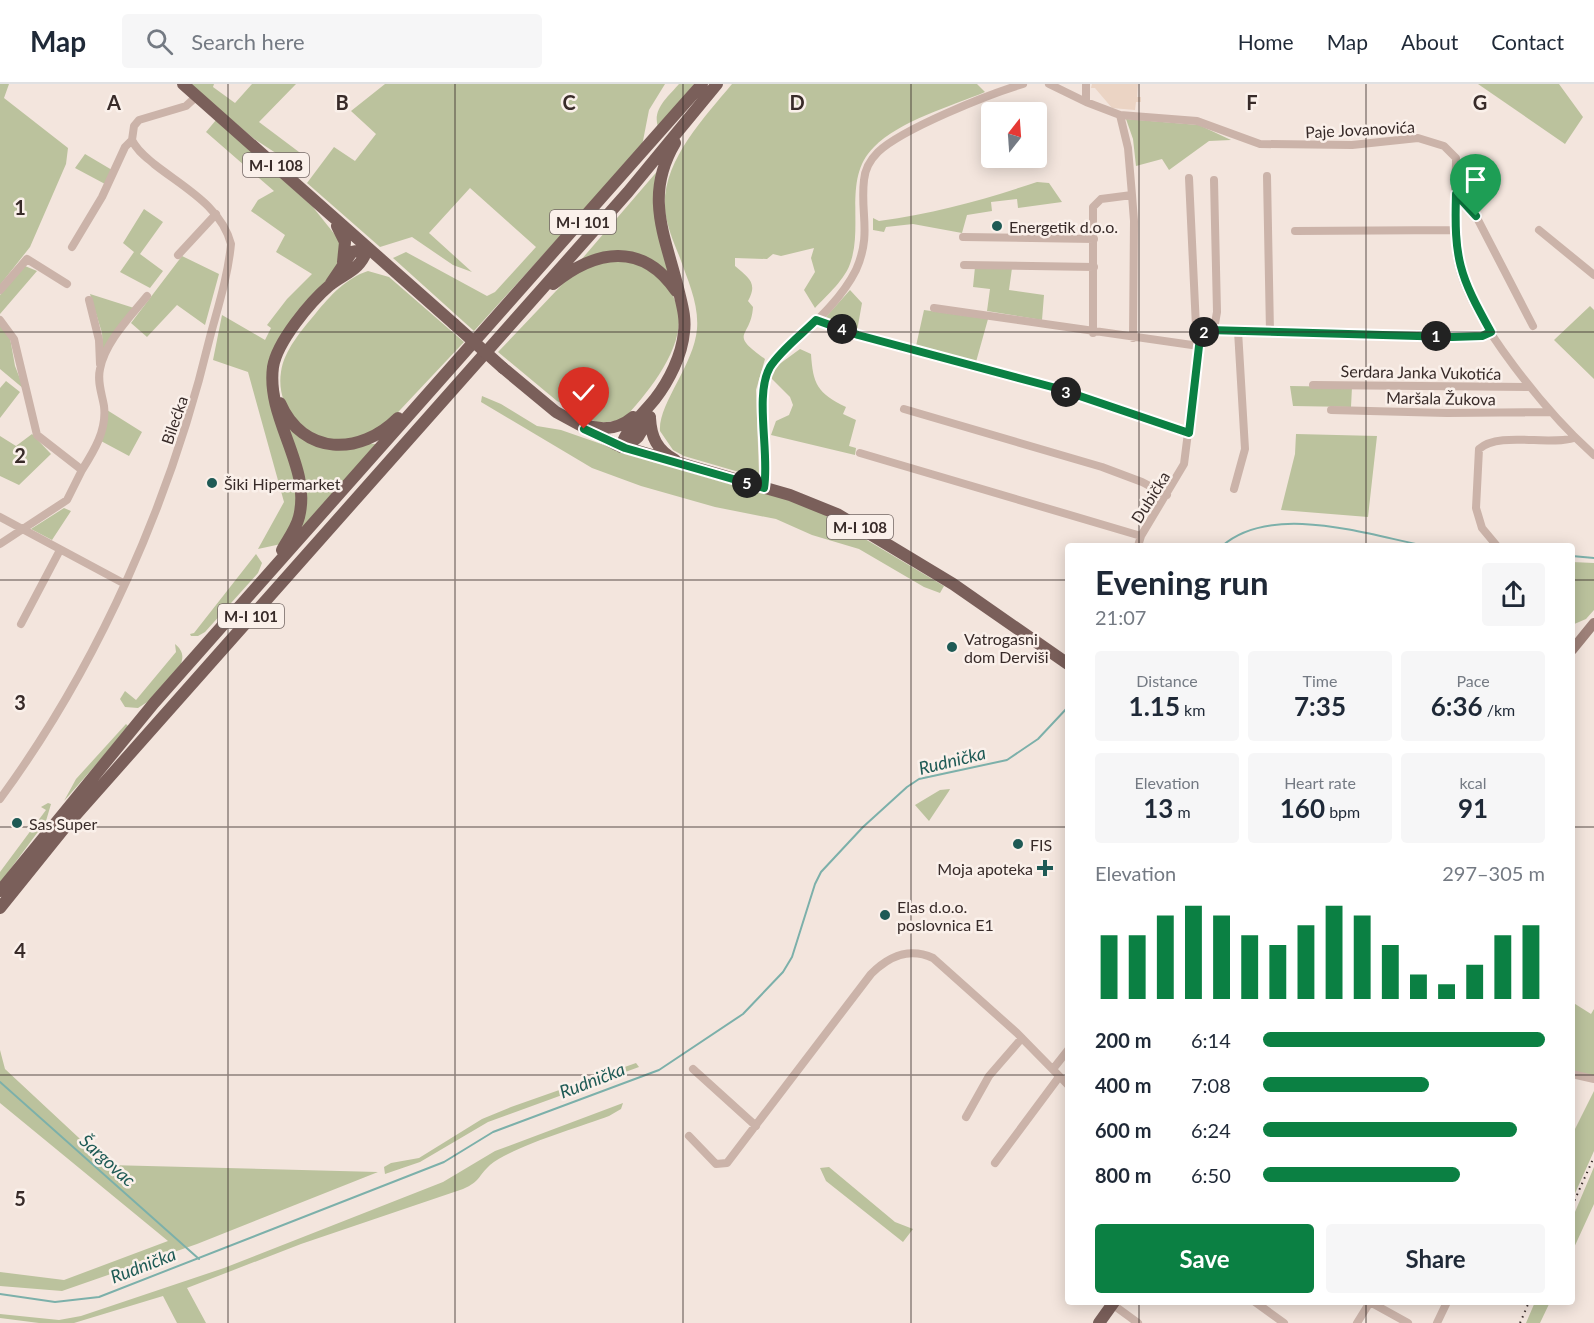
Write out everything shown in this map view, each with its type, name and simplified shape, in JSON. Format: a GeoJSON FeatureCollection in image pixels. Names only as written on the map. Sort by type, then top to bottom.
{"type":"FeatureCollection","features":[{"type":"Feature","properties":{"kind":"main road","name":"M-I 108"},"geometry":{"type":"LineString","coordinates":[[183,84],[538,399],[567,418],[623,448],[815,504],[859,526],[969,594],[1065,662]]}},
{"type":"Feature","properties":{"kind":"main road"},"geometry":{"type":"LineString","coordinates":[[623,448],[627,431],[654,399],[681,348],[684,332],[680,298],[661,228],[658,192],[673,146],[711,85]]}},
{"type":"Feature","properties":{"kind":"main road","name":"M-I 101"},"geometry":{"type":"LineString","coordinates":[[0,908],[66,826],[627,192],[711,85]]}},
{"type":"Feature","properties":{"kind":"main road","name":"M-I 101"},"geometry":{"type":"LineString","coordinates":[[0,891],[154,704],[461,358],[711,85]]}},
{"type":"Feature","properties":{"kind":"main road"},"geometry":{"type":"LineString","coordinates":[[334,220],[345,242],[348,267]]}},
{"type":"Feature","properties":{"kind":"main road"},"geometry":{"type":"LineString","coordinates":[[275,568],[298,520],[301,495],[295,463],[274,406],[273,377],[277,354],[289,332],[348,267],[352,252],[367,249]]}},
{"type":"Feature","properties":{"kind":"main road"},"geometry":{"type":"LineString","coordinates":[[507,329],[550,286],[575,267],[608,256],[627,256],[648,262],[664,276],[680,298]]}},
{"type":"Feature","properties":{"kind":"main road"},"geometry":{"type":"LineString","coordinates":[[348,267],[373,265],[394,272]]}},
{"type":"Feature","properties":{"kind":"main road"},"geometry":{"type":"LineString","coordinates":[[273,377],[280,404],[296,428],[324,443],[349,445],[370,439],[387,429],[449,363],[461,358]]}},
{"type":"Feature","properties":{"kind":"main road"},"geometry":{"type":"LineString","coordinates":[[654,399],[650,418],[651,435],[656,445],[669,456],[706,472]]}},
{"type":"Feature","properties":{"kind":"main road"},"geometry":{"type":"LineString","coordinates":[[567,418],[593,427],[609,429],[623,425],[654,399]]}},
{"type":"Feature","properties":{"kind":"main road"},"geometry":{"type":"LineString","coordinates":[[623,448],[638,437],[650,418]]}},
{"type":"Feature","properties":{"kind":"main road"},"geometry":{"type":"LineString","coordinates":[[1575,646],[1594,623]]}},
{"type":"Feature","properties":{"kind":"main road"},"geometry":{"type":"LineString","coordinates":[[1099,1323],[1112,1305]]}},
{"type":"Feature","properties":{"kind":"street"},"geometry":{"type":"LineString","coordinates":[[764,488],[767,472],[765,381],[774,362],[837,297],[859,262],[867,224],[864,181],[866,169],[872,159],[880,150],[910,131],[1023,84]]}},
{"type":"Feature","properties":{"kind":"street","name":"Paje Jovanovića"},"geometry":{"type":"LineString","coordinates":[[1049,84],[1120,115],[1197,121],[1260,144],[1352,146],[1407,138],[1429,140],[1444,146],[1456,158],[1455,230],[1458,261],[1463,279],[1491,332],[1530,387],[1574,438],[1594,455]]}},
{"type":"Feature","properties":{"kind":"street"},"geometry":{"type":"LineString","coordinates":[[1086,84],[1086,102]]}},
{"type":"Feature","properties":{"kind":"street"},"geometry":{"type":"LineString","coordinates":[[72,247],[102,197],[125,147],[132,140],[134,126],[151,114],[186,106],[197,96]]}},
{"type":"Feature","properties":{"kind":"street"},"geometry":{"type":"LineString","coordinates":[[1120,115],[1128,148],[1134,221],[1133,338]]}},
{"type":"Feature","properties":{"kind":"street","name":"Bilećka"},"geometry":{"type":"LineString","coordinates":[[0,799],[44,733],[125,584],[155,514],[198,391],[231,244],[227,230],[216,214],[192,192],[139,151],[132,140]]}},
{"type":"Feature","properties":{"kind":"street"},"geometry":{"type":"LineString","coordinates":[[1267,176],[1270,332]]}},
{"type":"Feature","properties":{"kind":"street"},"geometry":{"type":"LineString","coordinates":[[1189,178],[1197,327],[1202,333],[1214,328],[1238,331],[1473,337],[1491,332]]}},
{"type":"Feature","properties":{"kind":"street"},"geometry":{"type":"LineString","coordinates":[[1214,180],[1217,302],[1214,328]]}},
{"type":"Feature","properties":{"kind":"street"},"geometry":{"type":"LineString","coordinates":[[1456,194],[1476,216],[1497,262],[1533,326]]}},
{"type":"Feature","properties":{"kind":"street"},"geometry":{"type":"LineString","coordinates":[[1093,333],[1095,204],[1101,199],[1132,195]]}},
{"type":"Feature","properties":{"kind":"street"},"geometry":{"type":"LineString","coordinates":[[178,255],[216,214]]}},
{"type":"Feature","properties":{"kind":"street"},"geometry":{"type":"LineString","coordinates":[[1295,231],[1455,230]]}},
{"type":"Feature","properties":{"kind":"street"},"geometry":{"type":"LineString","coordinates":[[1539,230],[1594,274]]}},
{"type":"Feature","properties":{"kind":"street"},"geometry":{"type":"LineString","coordinates":[[963,237],[1094,239]]}},
{"type":"Feature","properties":{"kind":"street"},"geometry":{"type":"LineString","coordinates":[[0,290],[27,259],[67,284]]}},
{"type":"Feature","properties":{"kind":"street"},"geometry":{"type":"LineString","coordinates":[[964,265],[1094,267]]}},
{"type":"Feature","properties":{"kind":"street"},"geometry":{"type":"LineString","coordinates":[[100,369],[114,339],[147,296]]}},
{"type":"Feature","properties":{"kind":"street"},"geometry":{"type":"LineString","coordinates":[[0,544],[68,500],[96,447],[104,411],[99,340],[89,300]]}},
{"type":"Feature","properties":{"kind":"street"},"geometry":{"type":"LineString","coordinates":[[933,308],[1022,319],[1093,333],[1199,346]]}},
{"type":"Feature","properties":{"kind":"street"},"geometry":{"type":"LineString","coordinates":[[0,320],[14,339],[37,435],[82,470]]}},
{"type":"Feature","properties":{"kind":"street"},"geometry":{"type":"LineString","coordinates":[[816,320],[858,335],[1056,388],[1189,433]]}},
{"type":"Feature","properties":{"kind":"street"},"geometry":{"type":"LineString","coordinates":[[1234,489],[1245,449],[1238,331]]}},
{"type":"Feature","properties":{"kind":"street","name":"Dubička"},"geometry":{"type":"LineString","coordinates":[[1139,543],[1184,464],[1202,333]]}},
{"type":"Feature","properties":{"kind":"street","name":"Serdara Janka Vukotića"},"geometry":{"type":"LineString","coordinates":[[1313,385],[1530,387]]}},
{"type":"Feature","properties":{"kind":"street"},"geometry":{"type":"LineString","coordinates":[[904,410],[1102,467],[1142,482],[1167,495]]}},
{"type":"Feature","properties":{"kind":"street","name":"Maršala Žukova"},"geometry":{"type":"LineString","coordinates":[[1331,410],[1447,413],[1550,412]]}},
{"type":"Feature","properties":{"kind":"street"},"geometry":{"type":"LineString","coordinates":[[1495,543],[1482,528],[1476,508],[1479,449],[1505,441],[1561,441],[1574,438]]}},
{"type":"Feature","properties":{"kind":"street"},"geometry":{"type":"LineString","coordinates":[[860,453],[1141,536]]}},
{"type":"Feature","properties":{"kind":"street"},"geometry":{"type":"LineString","coordinates":[[0,517],[125,584]]}},
{"type":"Feature","properties":{"kind":"street"},"geometry":{"type":"LineString","coordinates":[[21,624],[60,550]]}},
{"type":"Feature","properties":{"kind":"street"},"geometry":{"type":"LineString","coordinates":[[689,1136],[712,1161],[720,1165],[732,1158],[872,974],[883,963],[898,954],[920,953],[933,958],[1022,1038],[1065,1082]]}},
{"type":"Feature","properties":{"kind":"street"},"geometry":{"type":"LineString","coordinates":[[966,1117],[990,1076],[1022,1038]]}},
{"type":"Feature","properties":{"kind":"street"},"geometry":{"type":"LineString","coordinates":[[1053,1069],[1065,1054]]}},
{"type":"Feature","properties":{"kind":"street"},"geometry":{"type":"LineString","coordinates":[[693,1069],[756,1126]]}},
{"type":"Feature","properties":{"kind":"street"},"geometry":{"type":"LineString","coordinates":[[1575,1075],[1594,1079]]}},
{"type":"Feature","properties":{"kind":"street"},"geometry":{"type":"LineString","coordinates":[[995,1163],[1059,1077]]}},
{"type":"Feature","properties":{"kind":"street"},"geometry":{"type":"LineString","coordinates":[[1116,1305],[1138,1323]]}},
{"type":"Feature","properties":{"kind":"street"},"geometry":{"type":"LineString","coordinates":[[1262,1305],[1284,1323]]}},
{"type":"Feature","properties":{"kind":"street"},"geometry":{"type":"LineString","coordinates":[[1357,1323],[1368,1305]]}},
{"type":"Feature","properties":{"kind":"street"},"geometry":{"type":"LineString","coordinates":[[1375,1305],[1408,1323]]}},
{"type":"Feature","properties":{"kind":"street"},"geometry":{"type":"LineString","coordinates":[[1437,1323],[1446,1305]]}},
{"type":"Feature","properties":{"kind":"green space"},"geometry":{"type":"Polygon","coordinates":[[[0,84],[9,84],[4,98],[68,148],[66,164],[30,247],[0,285],[0,84]]]}},
{"type":"Feature","properties":{"kind":"green space"},"geometry":{"type":"Polygon","coordinates":[[[190,84],[214,84],[213,87],[235,103],[252,84],[296,84],[259,122],[303,155],[295,164],[291,163],[253,138],[190,84]]]}},
{"type":"Feature","properties":{"kind":"green space"},"geometry":{"type":"Polygon","coordinates":[[[385,84],[665,84],[649,110],[642,146],[474,331],[393,258],[406,252],[487,296],[495,292],[536,247],[470,188],[429,233],[472,272],[453,265],[412,237],[380,247],[307,183],[334,147],[355,161],[376,134],[351,111],[385,84]]]}},
{"type":"Feature","properties":{"kind":"green space"},"geometry":{"type":"Polygon","coordinates":[[[679,84],[694,84],[658,127],[659,109],[679,84]]]}},
{"type":"Feature","properties":{"kind":"green space"},"geometry":{"type":"Polygon","coordinates":[[[732,84],[977,84],[985,92],[911,122],[897,129],[874,147],[859,172],[856,186],[854,246],[849,268],[815,308],[804,290],[815,272],[811,258],[814,248],[781,256],[773,254],[767,259],[735,258],[735,266],[752,285],[748,301],[753,307],[744,339],[765,359],[756,390],[759,474],[756,477],[684,456],[673,450],[660,431],[661,420],[690,356],[697,329],[692,293],[667,223],[666,192],[670,175],[686,142],[732,84]]]}},
{"type":"Feature","properties":{"kind":"green space"},"geometry":{"type":"Polygon","coordinates":[[[1478,84],[1559,84],[1583,117],[1565,144],[1478,84]]]}},
{"type":"Feature","properties":{"kind":"green space"},"geometry":{"type":"Polygon","coordinates":[[[1126,119],[1199,125],[1231,140],[1209,141],[1169,170],[1162,159],[1136,166],[1133,139],[1126,119]]]}},
{"type":"Feature","properties":{"kind":"green space"},"geometry":{"type":"Polygon","coordinates":[[[216,120],[312,206],[340,241],[338,265],[278,343],[272,357],[298,488],[298,511],[281,544],[258,549],[284,502],[248,372],[213,360],[222,315],[265,340],[271,328],[267,325],[287,299],[312,274],[276,252],[285,235],[251,211],[258,200],[274,191],[206,132],[216,120]]]}},
{"type":"Feature","properties":{"kind":"green space"},"geometry":{"type":"Polygon","coordinates":[[[85,154],[112,170],[105,184],[75,168],[85,154]]]}},
{"type":"Feature","properties":{"kind":"green space"},"geometry":{"type":"Polygon","coordinates":[[[660,168],[657,183],[674,278],[647,259],[581,260],[660,168]]]}},
{"type":"Feature","properties":{"kind":"green space"},"geometry":{"type":"Polygon","coordinates":[[[1037,182],[1049,183],[1062,202],[1018,208],[1017,199],[991,202],[992,211],[967,215],[962,233],[913,224],[886,227],[884,232],[873,230],[873,218],[879,221],[940,210],[1037,182]]]}},
{"type":"Feature","properties":{"kind":"green space"},"geometry":{"type":"Polygon","coordinates":[[[144,209],[163,222],[140,254],[163,271],[150,288],[120,272],[134,252],[123,243],[144,209]]]}},
{"type":"Feature","properties":{"kind":"green space"},"geometry":{"type":"Polygon","coordinates":[[[182,256],[219,274],[205,325],[177,305],[147,337],[131,323],[182,256]]]}},
{"type":"Feature","properties":{"kind":"green space"},"geometry":{"type":"Polygon","coordinates":[[[616,259],[648,270],[664,284],[675,301],[679,318],[677,337],[660,374],[623,420],[598,423],[557,401],[498,352],[575,271],[616,259]]]}},
{"type":"Feature","properties":{"kind":"green space"},"geometry":{"type":"Polygon","coordinates":[[[25,266],[37,271],[0,314],[0,295],[25,266]]]}},
{"type":"Feature","properties":{"kind":"green space"},"geometry":{"type":"Polygon","coordinates":[[[975,267],[1012,268],[1009,290],[1044,295],[1042,320],[987,311],[990,289],[973,287],[975,267]]]}},
{"type":"Feature","properties":{"kind":"green space"},"geometry":{"type":"Polygon","coordinates":[[[368,271],[389,277],[464,342],[385,426],[358,438],[342,441],[328,440],[307,430],[291,415],[282,395],[281,372],[294,341],[327,300],[346,283],[368,271]]]}},
{"type":"Feature","properties":{"kind":"green space"},"geometry":{"type":"Polygon","coordinates":[[[850,290],[862,303],[857,331],[825,318],[850,290]]]}},
{"type":"Feature","properties":{"kind":"green space"},"geometry":{"type":"Polygon","coordinates":[[[90,294],[134,308],[103,355],[102,333],[90,294]]]}},
{"type":"Feature","properties":{"kind":"green space"},"geometry":{"type":"Polygon","coordinates":[[[1590,306],[1594,310],[1594,379],[1554,340],[1590,306]]]}},
{"type":"Feature","properties":{"kind":"green space"},"geometry":{"type":"Polygon","coordinates":[[[924,310],[988,319],[976,362],[916,346],[924,310]]]}},
{"type":"Feature","properties":{"kind":"green space"},"geometry":{"type":"Polygon","coordinates":[[[0,325],[10,338],[15,366],[24,389],[0,369],[0,325]]]}},
{"type":"Feature","properties":{"kind":"green space"},"geometry":{"type":"Polygon","coordinates":[[[800,349],[811,354],[813,373],[818,386],[829,397],[846,407],[843,414],[856,420],[849,446],[856,448],[855,455],[771,435],[776,421],[789,415],[793,405],[790,397],[770,377],[774,368],[800,349]]]}},
{"type":"Feature","properties":{"kind":"green space"},"geometry":{"type":"Polygon","coordinates":[[[6,381],[20,392],[0,418],[0,388],[6,381]]]}},
{"type":"Feature","properties":{"kind":"green space"},"geometry":{"type":"Polygon","coordinates":[[[1290,386],[1352,387],[1351,407],[1293,406],[1290,386]]]}},
{"type":"Feature","properties":{"kind":"green space"},"geometry":{"type":"Polygon","coordinates":[[[482,396],[501,404],[537,426],[561,430],[653,462],[808,505],[944,586],[940,593],[924,587],[859,549],[812,535],[776,519],[715,507],[641,486],[592,468],[481,402],[482,396]]]}},
{"type":"Feature","properties":{"kind":"green space"},"geometry":{"type":"Polygon","coordinates":[[[107,410],[142,432],[129,456],[101,441],[107,410]]]}},
{"type":"Feature","properties":{"kind":"green space"},"geometry":{"type":"Polygon","coordinates":[[[283,419],[307,440],[376,444],[297,535],[303,516],[283,419]]]}},
{"type":"Feature","properties":{"kind":"green space"},"geometry":{"type":"Polygon","coordinates":[[[32,434],[51,454],[19,485],[0,476],[0,436],[16,446],[32,434]]]}},
{"type":"Feature","properties":{"kind":"green space"},"geometry":{"type":"Polygon","coordinates":[[[1296,434],[1377,436],[1368,517],[1281,510],[1295,454],[1296,434]]]}},
{"type":"Feature","properties":{"kind":"green space"},"geometry":{"type":"Polygon","coordinates":[[[64,508],[71,511],[52,540],[31,529],[64,508]]]}},
{"type":"Feature","properties":{"kind":"green space"},"geometry":{"type":"Polygon","coordinates":[[[256,554],[262,563],[258,573],[205,632],[198,636],[191,636],[190,634],[194,633],[256,554]]]}},
{"type":"Feature","properties":{"kind":"green space"},"geometry":{"type":"Polygon","coordinates":[[[1575,562],[1594,563],[1594,610],[1586,619],[1575,624],[1575,562]]]}},
{"type":"Feature","properties":{"kind":"green space"},"geometry":{"type":"Polygon","coordinates":[[[175,644],[182,653],[181,664],[152,699],[138,708],[125,707],[120,699],[125,691],[136,700],[176,652],[175,644]]]}},
{"type":"Feature","properties":{"kind":"green space"},"geometry":{"type":"Polygon","coordinates":[[[126,724],[129,727],[64,801],[76,779],[126,724]]]}},
{"type":"Feature","properties":{"kind":"green space"},"geometry":{"type":"Polygon","coordinates":[[[950,789],[929,821],[915,805],[940,790],[950,789]]]}},
{"type":"Feature","properties":{"kind":"green space"},"geometry":{"type":"Polygon","coordinates":[[[48,803],[51,804],[46,821],[0,883],[0,872],[46,810],[41,807],[48,803]]]}},
{"type":"Feature","properties":{"kind":"green space"},"geometry":{"type":"Polygon","coordinates":[[[1575,1004],[1591,1014],[1594,1009],[1594,1077],[1575,1073],[1575,1004]]]}},
{"type":"Feature","properties":{"kind":"green space"},"geometry":{"type":"Polygon","coordinates":[[[0,1050],[5,1069],[108,1165],[378,1172],[197,1244],[62,1291],[0,1286],[0,1272],[64,1280],[168,1241],[0,1103],[0,1050]]]}},
{"type":"Feature","properties":{"kind":"green space"},"geometry":{"type":"Polygon","coordinates":[[[636,1063],[639,1067],[488,1122],[420,1162],[385,1174],[384,1167],[391,1163],[419,1158],[482,1119],[636,1063]]]}},
{"type":"Feature","properties":{"kind":"green space"},"geometry":{"type":"Polygon","coordinates":[[[1594,1091],[1594,1151],[1575,1193],[1575,1129],[1594,1091]]]}},
{"type":"Feature","properties":{"kind":"green space"},"geometry":{"type":"Polygon","coordinates":[[[623,1103],[621,1109],[609,1116],[513,1151],[490,1165],[476,1181],[463,1189],[301,1244],[187,1288],[206,1323],[177,1323],[163,1296],[74,1323],[39,1323],[0,1318],[0,1314],[59,1320],[81,1316],[224,1268],[443,1182],[495,1151],[623,1103]]]}},
{"type":"Feature","properties":{"kind":"green space"},"geometry":{"type":"Polygon","coordinates":[[[829,1167],[895,1222],[913,1229],[903,1242],[826,1181],[820,1168],[829,1167]]]}},
{"type":"Feature","properties":{"kind":"green space"},"geometry":{"type":"Polygon","coordinates":[[[1594,1167],[1594,1204],[1575,1245],[1575,1212],[1594,1167]]]}},
{"type":"Feature","properties":{"kind":"green space"},"geometry":{"type":"Polygon","coordinates":[[[1534,1305],[1549,1305],[1540,1323],[1526,1323],[1534,1305]]]}},
{"type":"Feature","properties":{"kind":"shaded area"},"geometry":{"type":"Polygon","coordinates":[[[1092,84],[1138,84],[1137,97],[1141,97],[1141,102],[1136,102],[1135,110],[1112,108],[1095,88],[1091,88],[1092,84]]]}},
{"type":"Feature","properties":{"kind":"waterway","name":"Rudnička"},"geometry":{"type":"LineString","coordinates":[[1227,543],[1243,533],[1267,526],[1293,524],[1321,525],[1412,543]]}},
{"type":"Feature","properties":{"kind":"waterway","name":"Rudnička"},"geometry":{"type":"LineString","coordinates":[[1575,556],[1594,558]]}},
{"type":"Feature","properties":{"kind":"waterway","name":"Rudnička"},"geometry":{"type":"LineString","coordinates":[[0,1294],[55,1302],[99,1297],[444,1162],[493,1132],[659,1070],[743,1014],[783,972],[792,957],[815,884],[821,872],[863,827],[907,787],[919,779],[1007,760],[1038,739],[1065,710]]}},
{"type":"Feature","properties":{"kind":"waterway","name":"Šargovac"},"geometry":{"type":"LineString","coordinates":[[0,1082],[199,1259]]}},
{"type":"Feature","properties":{"kind":"railway"},"geometry":{"type":"LineString","coordinates":[[1575,1199],[1594,1157]]}},
{"type":"Feature","properties":{"kind":"railway"},"geometry":{"type":"LineString","coordinates":[[1520,1323],[1528,1305]]}},
{"type":"Feature","properties":{"kind":"place","name":"Energetik d.o.o."},"geometry":{"type":"Point","coordinates":[997,226]}},
{"type":"Feature","properties":{"kind":"place","name":"Šiki Hipermarket"},"geometry":{"type":"Point","coordinates":[212,483]}},
{"type":"Feature","properties":{"kind":"place","name":"Vatrogasni dom Derviši"},"geometry":{"type":"Point","coordinates":[952,647]}},
{"type":"Feature","properties":{"kind":"place","name":"Sas Super"},"geometry":{"type":"Point","coordinates":[17,823]}},
{"type":"Feature","properties":{"kind":"place","name":"FIS"},"geometry":{"type":"Point","coordinates":[1018,844]}},
{"type":"Feature","properties":{"kind":"place","name":"Moja apoteka"},"geometry":{"type":"Point","coordinates":[1045,868]}},
{"type":"Feature","properties":{"kind":"place","name":"Elas d.o.o. poslovnica E1"},"geometry":{"type":"Point","coordinates":[885,915]}},
{"type":"Feature","properties":{"kind":"route"},"geometry":{"type":"LineString","coordinates":[[584,429],[625,448],[764,488],[767,472],[764,421],[765,381],[774,362],[816,320],[858,335],[1056,388],[1189,433],[1199,346],[1202,333],[1208,330],[1214,328],[1238,331],[1452,337],[1482,336],[1491,332],[1460,270],[1455,230],[1456,194],[1464,200],[1476,216]]}}]}
